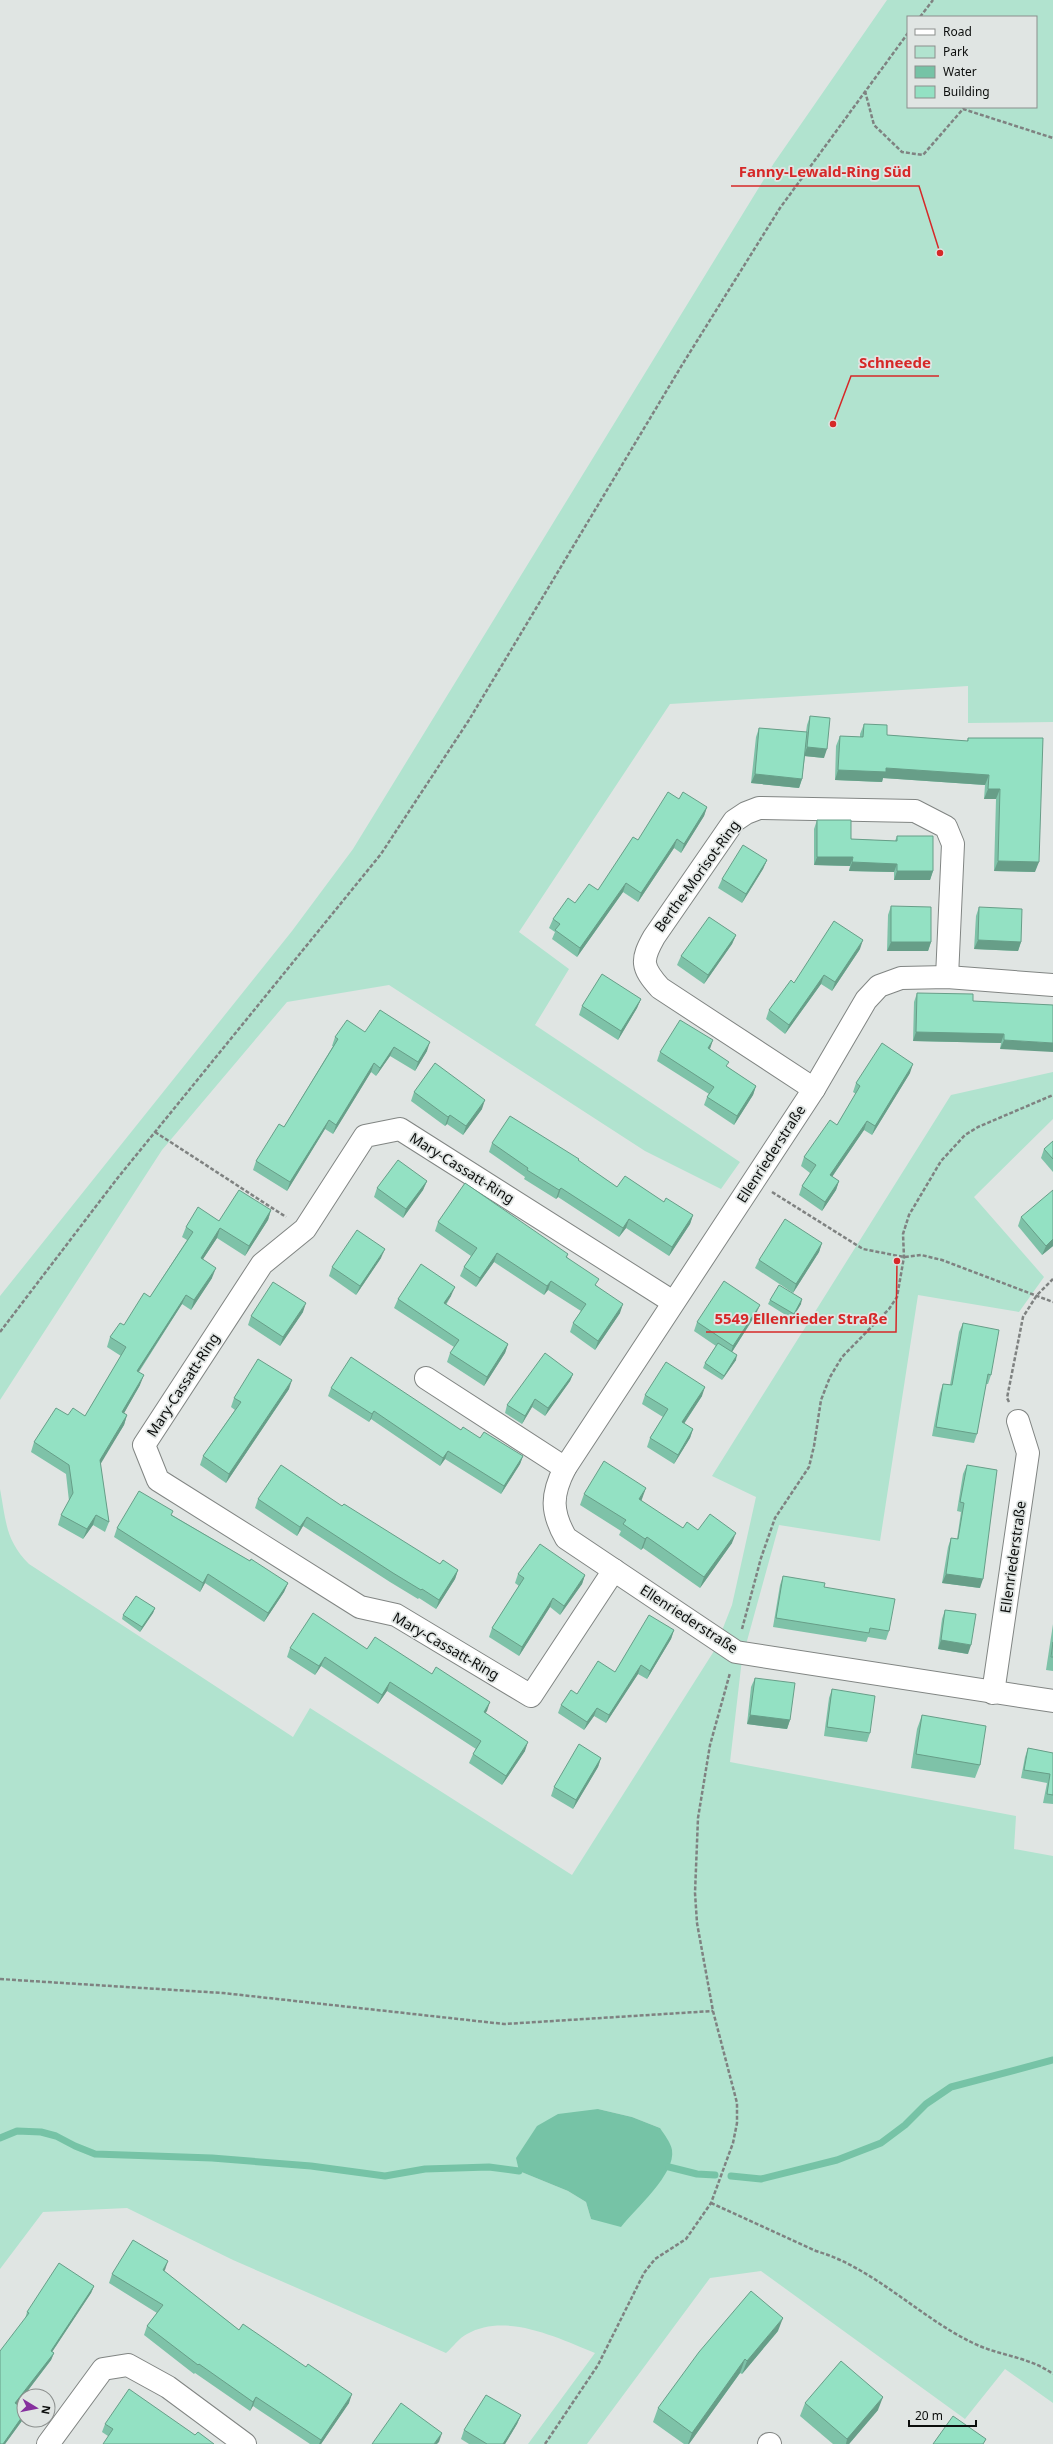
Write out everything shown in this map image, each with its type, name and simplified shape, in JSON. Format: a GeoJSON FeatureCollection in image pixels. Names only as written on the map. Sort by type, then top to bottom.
{"type":"FeatureCollection","features":[{"type":"Feature","properties":{"kind":"street","name":"Berthe-Morisot-Ring"},"geometry":{"type":"LineString","coordinates":[[814,1089],[660,988],[651,978],[644,966],[644,954],[654,937],[734,821],[759,808],[915,811],[946,827],[953,844],[947,977]]}},
{"type":"Feature","properties":{"kind":"street","name":"Ellenriederstraße"},"geometry":{"type":"LineString","coordinates":[[1053,985],[947,977],[901,978],[879,986],[866,1000],[814,1089],[565,1468],[558,1483],[555,1502],[556,1521],[566,1538],[736,1652],[993,1693],[1053,1701]]}},
{"type":"Feature","properties":{"kind":"street","name":"Mary-Cassatt-Ring"},"geometry":{"type":"LineString","coordinates":[[614,1570],[531,1696],[396,1614],[360,1607],[158,1480],[144,1445],[262,1264],[305,1229],[365,1136],[400,1129],[673,1302]]}},
{"type":"Feature","properties":{"kind":"street"},"geometry":{"type":"LineString","coordinates":[[426,1378],[565,1468]]}},
{"type":"Feature","properties":{"kind":"street","name":"Ellenriederstraße"},"geometry":{"type":"LineString","coordinates":[[993,1693],[1028,1453],[1018,1421]]}},
{"type":"Feature","properties":{"kind":"street"},"geometry":{"type":"LineString","coordinates":[[48,2444],[103,2369],[128,2365],[168,2387],[244,2444]]}},
{"type":"Feature","properties":{"kind":"path"},"geometry":{"type":"LineString","coordinates":[[921,16],[933,0]]}},
{"type":"Feature","properties":{"kind":"path"},"geometry":{"type":"LineString","coordinates":[[0,1332],[155,1132],[362,878],[431,781],[776,215],[864,91],[907,34]]}},
{"type":"Feature","properties":{"kind":"path"},"geometry":{"type":"LineString","coordinates":[[864,91],[874,125],[902,152],[923,155],[963,109],[1053,138]]}},
{"type":"Feature","properties":{"kind":"path"},"geometry":{"type":"LineString","coordinates":[[545,2444],[598,2365],[644,2273],[655,2259],[686,2239],[711,2203],[733,2143],[737,2123],[737,2103],[713,2011],[697,1923],[695,1886],[698,1818],[710,1745],[769,1533],[775,1518],[808,1467],[814,1446],[821,1400],[830,1376],[842,1357],[889,1309],[897,1297],[904,1258],[903,1234],[909,1214],[941,1161],[965,1135],[978,1127],[1053,1095]]}},
{"type":"Feature","properties":{"kind":"path"},"geometry":{"type":"LineString","coordinates":[[155,1132],[305,1229]]}},
{"type":"Feature","properties":{"kind":"path"},"geometry":{"type":"LineString","coordinates":[[754,1182],[863,1249],[904,1258],[921,1255],[942,1260],[1053,1302]]}},
{"type":"Feature","properties":{"kind":"path"},"geometry":{"type":"LineString","coordinates":[[1018,1421],[1008,1398],[1023,1317],[1037,1295],[1053,1279]]}},
{"type":"Feature","properties":{"kind":"path"},"geometry":{"type":"LineString","coordinates":[[0,1979],[223,1993],[504,2024],[713,2011]]}},
{"type":"Feature","properties":{"kind":"path"},"geometry":{"type":"LineString","coordinates":[[711,2203],[816,2251],[832,2256],[896,2293],[926,2315],[970,2342],[990,2351],[1025,2359],[1053,2374]]}},
{"type":"Feature","properties":{"kind":"green space"},"geometry":{"type":"Polygon","coordinates":[[[887,0],[1053,0],[1053,722],[968,723],[968,686],[670,704],[519,932],[569,969],[535,1025],[740,1162],[721,1189],[645,1151],[389,985],[287,1002],[162,1150],[0,1400],[0,1296],[292,931],[353,849],[774,163],[887,0]]]}},
{"type":"Feature","properties":{"kind":"green space"},"geometry":{"type":"Polygon","coordinates":[[[1053,1072],[1053,1119],[974,1197],[1044,1277],[1019,1312],[918,1295],[880,1541],[779,1525],[742,1659],[730,1762],[1016,1816],[1014,1849],[1053,1856],[1053,2403],[1005,2369],[965,2419],[761,2271],[710,2278],[587,2444],[528,2444],[595,2353],[532,2330],[515,2326],[498,2326],[482,2328],[467,2334],[446,2353],[233,2260],[127,2208],[43,2212],[0,2269],[0,1489],[5,1520],[11,1538],[15,1547],[29,1564],[293,1737],[310,1708],[572,1875],[714,1651],[732,1605],[756,1497],[712,1476],[951,1095],[1053,1072]],[[598,2109],[519,2171],[568,2191],[586,2202],[591,2219],[634,2211],[646,2197],[660,2128],[632,2117],[598,2109]]]}},
{"type":"Feature","properties":{"kind":"water"},"geometry":{"type":"Polygon","coordinates":[[[598,2109],[632,2117],[660,2128],[672,2150],[672,2159],[668,2170],[653,2191],[621,2227],[591,2219],[586,2202],[568,2191],[519,2171],[516,2158],[537,2126],[558,2114],[598,2109]]]}},
{"type":"Feature","properties":{"kind":"building"},"geometry":{"type":"Polygon","coordinates":[[[810,716],[830,718],[827,749],[807,747],[810,716]]]}},
{"type":"Feature","properties":{"kind":"building"},"geometry":{"type":"Polygon","coordinates":[[[864,724],[887,725],[887,735],[968,741],[968,738],[1043,738],[1039,862],[998,861],[1000,789],[988,789],[989,775],[886,768],[886,772],[838,770],[840,736],[863,737],[864,724]]]}},
{"type":"Feature","properties":{"kind":"building"},"geometry":{"type":"Polygon","coordinates":[[[759,728],[807,732],[802,779],[755,774],[759,728]]]}},
{"type":"Feature","properties":{"kind":"building"},"geometry":{"type":"Polygon","coordinates":[[[668,792],[679,799],[683,792],[707,807],[684,844],[677,839],[641,893],[626,883],[580,948],[555,930],[560,924],[553,919],[568,898],[575,903],[589,884],[598,890],[633,837],[638,840],[668,792]]]}},
{"type":"Feature","properties":{"kind":"building"},"geometry":{"type":"Polygon","coordinates":[[[817,820],[851,820],[851,839],[897,841],[897,836],[933,836],[933,871],[897,871],[897,864],[852,862],[853,857],[817,857],[817,820]]]}},
{"type":"Feature","properties":{"kind":"building"},"geometry":{"type":"Polygon","coordinates":[[[743,845],[767,860],[746,894],[722,879],[743,845]]]}},
{"type":"Feature","properties":{"kind":"building"},"geometry":{"type":"Polygon","coordinates":[[[891,906],[931,907],[931,942],[891,942],[891,906]]]}},
{"type":"Feature","properties":{"kind":"building"},"geometry":{"type":"Polygon","coordinates":[[[979,907],[1022,909],[1021,942],[978,940],[979,907]]]}},
{"type":"Feature","properties":{"kind":"building"},"geometry":{"type":"Polygon","coordinates":[[[709,917],[736,935],[708,975],[681,956],[709,917]]]}},
{"type":"Feature","properties":{"kind":"building"},"geometry":{"type":"Polygon","coordinates":[[[834,921],[863,940],[835,982],[824,975],[789,1025],[769,1010],[791,980],[794,983],[834,921]]]}},
{"type":"Feature","properties":{"kind":"building"},"geometry":{"type":"Polygon","coordinates":[[[602,974],[641,999],[621,1031],[582,1006],[602,974]]]}},
{"type":"Feature","properties":{"kind":"building"},"geometry":{"type":"Polygon","coordinates":[[[917,993],[973,994],[973,1001],[1053,1005],[1053,1043],[1004,1040],[1004,1034],[916,1032],[917,993]]]}},
{"type":"Feature","properties":{"kind":"building"},"geometry":{"type":"Polygon","coordinates":[[[380,1010],[430,1042],[418,1062],[394,1047],[380,1068],[374,1063],[336,1125],[329,1120],[290,1182],[256,1161],[279,1124],[284,1127],[338,1039],[335,1037],[347,1020],[365,1032],[380,1010]]]}},
{"type":"Feature","properties":{"kind":"building"},"geometry":{"type":"Polygon","coordinates":[[[680,1020],[713,1040],[708,1048],[729,1062],[726,1066],[756,1086],[737,1116],[707,1097],[714,1087],[660,1052],[680,1020]]]}},
{"type":"Feature","properties":{"kind":"building"},"geometry":{"type":"Polygon","coordinates":[[[882,1043],[913,1064],[875,1126],[867,1121],[830,1175],[839,1181],[825,1202],[802,1186],[816,1165],[804,1157],[830,1120],[837,1125],[860,1086],[856,1083],[882,1043]]]}},
{"type":"Feature","properties":{"kind":"building"},"geometry":{"type":"Polygon","coordinates":[[[435,1063],[485,1100],[466,1126],[450,1115],[448,1117],[414,1092],[435,1063]]]}},
{"type":"Feature","properties":{"kind":"building"},"geometry":{"type":"Polygon","coordinates":[[[510,1116],[579,1159],[578,1160],[617,1187],[625,1176],[664,1202],[666,1198],[693,1215],[672,1247],[629,1219],[623,1228],[561,1188],[559,1190],[527,1170],[528,1168],[492,1143],[510,1116]]]}},
{"type":"Feature","properties":{"kind":"building"},"geometry":{"type":"Polygon","coordinates":[[[1053,1141],[1053,1159],[1044,1149],[1053,1141]]]}},
{"type":"Feature","properties":{"kind":"building"},"geometry":{"type":"Polygon","coordinates":[[[398,1160],[427,1181],[406,1209],[377,1188],[398,1160]]]}},
{"type":"Feature","properties":{"kind":"building"},"geometry":{"type":"Polygon","coordinates":[[[465,1183],[568,1254],[566,1257],[599,1279],[595,1285],[623,1304],[598,1341],[573,1323],[586,1304],[551,1281],[547,1286],[497,1253],[480,1278],[464,1267],[477,1248],[438,1222],[465,1183]]]}},
{"type":"Feature","properties":{"kind":"building"},"geometry":{"type":"Polygon","coordinates":[[[239,1190],[271,1210],[249,1246],[220,1228],[201,1258],[216,1268],[194,1300],[186,1295],[137,1371],[144,1375],[122,1412],[127,1415],[100,1460],[109,1522],[96,1515],[87,1529],[61,1515],[73,1493],[69,1465],[34,1442],[56,1408],[68,1415],[73,1408],[85,1416],[126,1347],[110,1337],[120,1323],[124,1325],[144,1293],[150,1297],[193,1232],[186,1227],[198,1207],[219,1221],[239,1190]]]}},
{"type":"Feature","properties":{"kind":"building"},"geometry":{"type":"Polygon","coordinates":[[[1053,1190],[1053,1239],[1046,1246],[1021,1217],[1053,1190]]]}},
{"type":"Feature","properties":{"kind":"building"},"geometry":{"type":"Polygon","coordinates":[[[785,1219],[822,1243],[796,1284],[759,1260],[785,1219]]]}},
{"type":"Feature","properties":{"kind":"building"},"geometry":{"type":"Polygon","coordinates":[[[357,1230],[385,1249],[360,1286],[332,1267],[357,1230]]]}},
{"type":"Feature","properties":{"kind":"building"},"geometry":{"type":"Polygon","coordinates":[[[421,1264],[455,1287],[444,1303],[508,1344],[487,1377],[450,1353],[459,1340],[398,1299],[421,1264]]]}},
{"type":"Feature","properties":{"kind":"building"},"geometry":{"type":"Polygon","coordinates":[[[724,1281],[760,1305],[733,1346],[697,1322],[724,1281]]]}},
{"type":"Feature","properties":{"kind":"building"},"geometry":{"type":"Polygon","coordinates":[[[273,1282],[306,1303],[283,1337],[251,1316],[273,1282]]]}},
{"type":"Feature","properties":{"kind":"building"},"geometry":{"type":"Polygon","coordinates":[[[779,1285],[802,1299],[794,1314],[770,1300],[779,1285]]]}},
{"type":"Feature","properties":{"kind":"building"},"geometry":{"type":"Polygon","coordinates":[[[963,1323],[999,1330],[991,1375],[988,1374],[977,1434],[936,1427],[943,1384],[952,1385],[963,1323]]]}},
{"type":"Feature","properties":{"kind":"building"},"geometry":{"type":"Polygon","coordinates":[[[718,1343],[737,1355],[724,1376],[705,1363],[718,1343]]]}},
{"type":"Feature","properties":{"kind":"building"},"geometry":{"type":"Polygon","coordinates":[[[545,1353],[573,1374],[548,1408],[535,1399],[525,1416],[507,1405],[545,1353]]]}},
{"type":"Feature","properties":{"kind":"building"},"geometry":{"type":"Polygon","coordinates":[[[351,1357],[461,1430],[463,1427],[480,1438],[484,1432],[523,1456],[504,1486],[448,1451],[443,1458],[374,1411],[372,1414],[331,1388],[351,1357]]]}},
{"type":"Feature","properties":{"kind":"building"},"geometry":{"type":"Polygon","coordinates":[[[258,1359],[292,1380],[229,1474],[203,1456],[241,1402],[234,1398],[258,1359]]]}},
{"type":"Feature","properties":{"kind":"building"},"geometry":{"type":"Polygon","coordinates":[[[666,1362],[705,1387],[682,1422],[693,1429],[678,1455],[650,1438],[668,1409],[645,1395],[666,1362]]]}},
{"type":"Feature","properties":{"kind":"building"},"geometry":{"type":"Polygon","coordinates":[[[604,1461],[646,1488],[639,1499],[683,1528],[687,1522],[698,1530],[710,1514],[736,1533],[704,1577],[647,1537],[645,1539],[623,1524],[626,1520],[584,1494],[604,1461]]]}},
{"type":"Feature","properties":{"kind":"building"},"geometry":{"type":"Polygon","coordinates":[[[281,1465],[342,1506],[344,1504],[440,1564],[443,1560],[458,1570],[439,1600],[393,1573],[307,1517],[300,1527],[258,1499],[281,1465]]]}},
{"type":"Feature","properties":{"kind":"building"},"geometry":{"type":"Polygon","coordinates":[[[967,1465],[997,1470],[983,1579],[946,1574],[951,1538],[958,1539],[964,1503],[960,1502],[967,1465]]]}},
{"type":"Feature","properties":{"kind":"building"},"geometry":{"type":"Polygon","coordinates":[[[139,1491],[173,1511],[171,1515],[250,1561],[251,1559],[288,1583],[268,1613],[208,1574],[203,1583],[117,1528],[139,1491]]]}},
{"type":"Feature","properties":{"kind":"building"},"geometry":{"type":"Polygon","coordinates":[[[540,1544],[585,1575],[564,1606],[553,1598],[522,1647],[492,1628],[524,1578],[518,1574],[540,1544]]]}},
{"type":"Feature","properties":{"kind":"building"},"geometry":{"type":"Polygon","coordinates":[[[783,1576],[825,1583],[824,1587],[895,1599],[889,1631],[870,1628],[869,1633],[776,1618],[783,1576]]]}},
{"type":"Feature","properties":{"kind":"building"},"geometry":{"type":"Polygon","coordinates":[[[136,1596],[155,1608],[142,1627],[123,1615],[136,1596]]]}},
{"type":"Feature","properties":{"kind":"building"},"geometry":{"type":"Polygon","coordinates":[[[945,1610],[976,1614],[971,1645],[941,1640],[945,1610]]]}},
{"type":"Feature","properties":{"kind":"building"},"geometry":{"type":"Polygon","coordinates":[[[313,1613],[367,1649],[375,1637],[432,1674],[436,1667],[490,1702],[484,1712],[528,1742],[506,1776],[473,1754],[481,1741],[390,1682],[382,1695],[325,1657],[319,1666],[290,1648],[313,1613]]]}},
{"type":"Feature","properties":{"kind":"building"},"geometry":{"type":"Polygon","coordinates":[[[649,1615],[674,1630],[650,1671],[641,1665],[609,1715],[597,1708],[587,1722],[561,1705],[571,1690],[577,1694],[598,1661],[615,1672],[649,1615]]]}},
{"type":"Feature","properties":{"kind":"building"},"geometry":{"type":"Polygon","coordinates":[[[1053,1642],[1053,1657],[1051,1657],[1053,1642]]]}},
{"type":"Feature","properties":{"kind":"building"},"geometry":{"type":"Polygon","coordinates":[[[755,1678],[795,1683],[790,1720],[750,1715],[755,1678]]]}},
{"type":"Feature","properties":{"kind":"building"},"geometry":{"type":"Polygon","coordinates":[[[832,1689],[875,1696],[870,1733],[827,1727],[832,1689]]]}},
{"type":"Feature","properties":{"kind":"building"},"geometry":{"type":"Polygon","coordinates":[[[922,1715],[986,1726],[980,1765],[916,1754],[922,1715]]]}},
{"type":"Feature","properties":{"kind":"building"},"geometry":{"type":"Polygon","coordinates":[[[579,1744],[601,1758],[576,1800],[554,1787],[579,1744]]]}},
{"type":"Feature","properties":{"kind":"building"},"geometry":{"type":"Polygon","coordinates":[[[1028,1748],[1053,1753],[1053,1795],[1047,1794],[1050,1774],[1024,1770],[1028,1748]]]}},
{"type":"Feature","properties":{"kind":"building"},"geometry":{"type":"Polygon","coordinates":[[[133,2240],[168,2261],[163,2270],[239,2330],[243,2324],[306,2367],[308,2364],[352,2394],[321,2440],[256,2397],[253,2402],[199,2364],[198,2365],[147,2326],[163,2305],[112,2274],[133,2240]]]}},
{"type":"Feature","properties":{"kind":"building"},"geometry":{"type":"Polygon","coordinates":[[[59,2263],[94,2286],[51,2351],[54,2353],[27,2388],[16,2388],[16,2425],[3,2444],[0,2444],[0,2351],[29,2313],[27,2312],[59,2263]]]}},
{"type":"Feature","properties":{"kind":"building"},"geometry":{"type":"Polygon","coordinates":[[[751,2291],[783,2318],[747,2361],[745,2359],[692,2433],[658,2408],[699,2352],[751,2291]]]}},
{"type":"Feature","properties":{"kind":"building"},"geometry":{"type":"Polygon","coordinates":[[[841,2361],[883,2397],[847,2439],[805,2403],[841,2361]]]}},
{"type":"Feature","properties":{"kind":"building"},"geometry":{"type":"Polygon","coordinates":[[[129,2389],[195,2435],[198,2432],[214,2444],[103,2444],[113,2429],[105,2424],[129,2389]]]}},
{"type":"Feature","properties":{"kind":"building"},"geometry":{"type":"Polygon","coordinates":[[[486,2395],[521,2415],[503,2444],[487,2444],[464,2430],[486,2395]]]}},
{"type":"Feature","properties":{"kind":"building"},"geometry":{"type":"Polygon","coordinates":[[[401,2403],[442,2433],[434,2444],[372,2444],[401,2403]]]}},
{"type":"Feature","properties":{"kind":"building"},"geometry":{"type":"Polygon","coordinates":[[[953,2416],[986,2439],[983,2444],[933,2444],[953,2416]]]}},
{"type":"Feature","properties":{"kind":"waterway"},"geometry":{"type":"LineString","coordinates":[[731,2176],[761,2179],[837,2160],[881,2143],[905,2125],[926,2104],[951,2087],[1053,2060]]}},
{"type":"Feature","properties":{"kind":"waterway"},"geometry":{"type":"LineString","coordinates":[[0,2138],[17,2131],[41,2132],[56,2136],[95,2154],[212,2158],[311,2166],[385,2176],[425,2169],[489,2167],[519,2171]]}},
{"type":"Feature","properties":{"kind":"waterway"},"geometry":{"type":"LineString","coordinates":[[669,2167],[697,2174],[715,2175]]}},
{"type":"Feature","properties":{"kind":"place","name":"Fanny-Lewald-Ring Süd"},"geometry":{"type":"Point","coordinates":[940,253]}},
{"type":"Feature","properties":{"kind":"place","name":"Schneede"},"geometry":{"type":"Point","coordinates":[833,424]}},
{"type":"Feature","properties":{"kind":"place","name":"5549 Ellenrieder Straße"},"geometry":{"type":"Point","coordinates":[897,1261]}}]}
